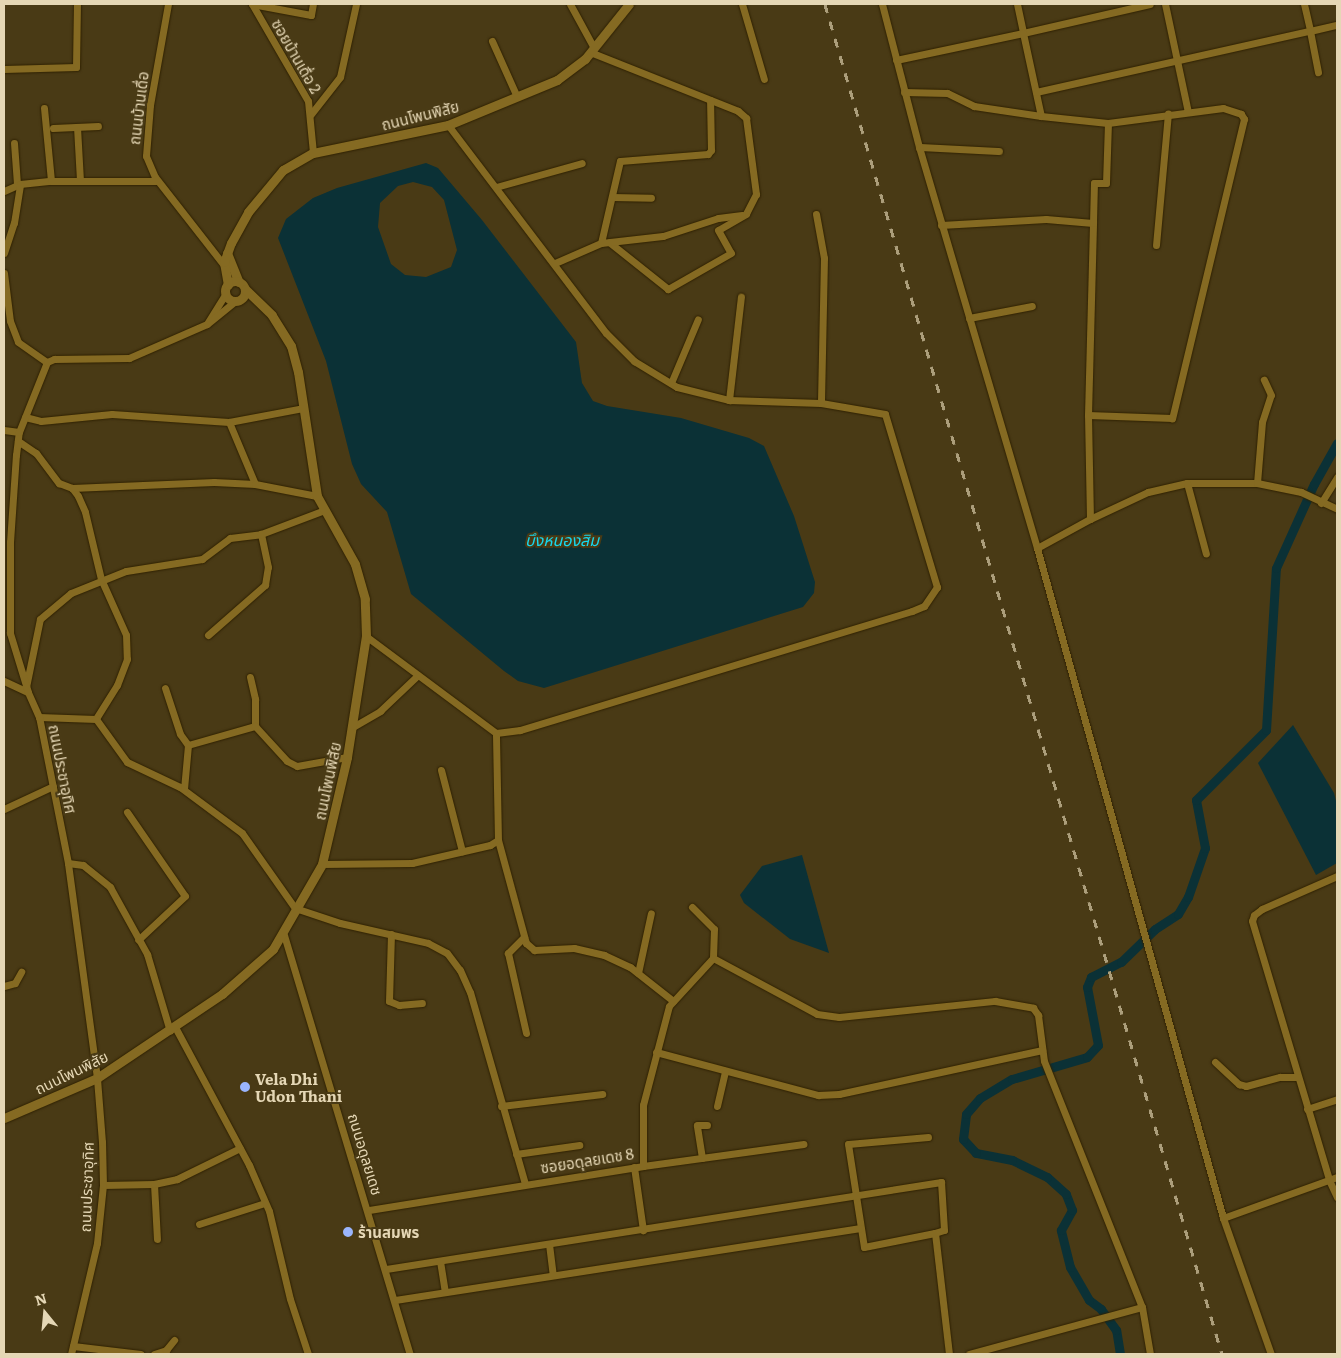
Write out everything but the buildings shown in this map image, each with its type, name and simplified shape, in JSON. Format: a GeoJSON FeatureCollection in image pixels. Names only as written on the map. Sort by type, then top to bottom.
{"type":"FeatureCollection","features":[{"type":"Feature","properties":{"kind":"street"},"geometry":{"type":"LineString","coordinates":[[4,69],[76,67],[77,4]]}},
{"type":"Feature","properties":{"kind":"street","name":"ถนนบ้านเดื่อ"},"geometry":{"type":"LineString","coordinates":[[168,4],[146,143],[149,169],[225,268],[240,281]]}},
{"type":"Feature","properties":{"kind":"street"},"geometry":{"type":"LineString","coordinates":[[252,4],[311,15],[313,4]]}},
{"type":"Feature","properties":{"kind":"street","name":"ซอยบ้านเดื่อ 2"},"geometry":{"type":"LineString","coordinates":[[252,4],[305,95],[311,114],[313,153]]}},
{"type":"Feature","properties":{"kind":"street"},"geometry":{"type":"LineString","coordinates":[[311,114],[340,77],[356,4]]}},
{"type":"Feature","properties":{"kind":"street"},"geometry":{"type":"LineString","coordinates":[[570,4],[592,50],[710,100],[746,118],[756,194],[746,214],[718,230],[731,253],[668,290],[609,242]]}},
{"type":"Feature","properties":{"kind":"street","name":"ถนนโพนพิสัย"},"geometry":{"type":"LineString","coordinates":[[225,268],[228,253],[248,212],[270,182],[283,170],[313,153],[448,125],[557,80],[574,69],[592,50],[629,4]]}},
{"type":"Feature","properties":{"kind":"street"},"geometry":{"type":"LineString","coordinates":[[742,4],[764,78]]}},
{"type":"Feature","properties":{"kind":"street"},"geometry":{"type":"LineString","coordinates":[[882,4],[919,147],[1037,548],[1223,1218],[1271,1354]]}},
{"type":"Feature","properties":{"kind":"street"},"geometry":{"type":"LineString","coordinates":[[1017,4],[1041,116]]}},
{"type":"Feature","properties":{"kind":"street"},"geometry":{"type":"LineString","coordinates":[[896,60],[1150,4]]}},
{"type":"Feature","properties":{"kind":"street"},"geometry":{"type":"LineString","coordinates":[[1165,4],[1188,112]]}},
{"type":"Feature","properties":{"kind":"street"},"geometry":{"type":"LineString","coordinates":[[1304,4],[1318,72]]}},
{"type":"Feature","properties":{"kind":"street"},"geometry":{"type":"LineString","coordinates":[[1036,92],[1337,25]]}},
{"type":"Feature","properties":{"kind":"street"},"geometry":{"type":"LineString","coordinates":[[492,41],[516,96]]}},
{"type":"Feature","properties":{"kind":"street"},"geometry":{"type":"LineString","coordinates":[[904,92],[947,93],[974,106],[1108,124],[1168,114],[1223,108],[1241,114],[1244,119],[1172,418],[1088,415]]}},
{"type":"Feature","properties":{"kind":"street"},"geometry":{"type":"LineString","coordinates":[[601,243],[620,161],[708,154],[711,150],[710,100]]}},
{"type":"Feature","properties":{"kind":"street"},"geometry":{"type":"LineString","coordinates":[[44,108],[51,181]]}},
{"type":"Feature","properties":{"kind":"street"},"geometry":{"type":"LineString","coordinates":[[1156,244],[1168,114]]}},
{"type":"Feature","properties":{"kind":"street"},"geometry":{"type":"LineString","coordinates":[[1090,519],[1088,415],[1094,183],[1106,183],[1108,124]]}},
{"type":"Feature","properties":{"kind":"street"},"geometry":{"type":"LineString","coordinates":[[366,636],[496,733],[520,730],[924,606],[937,587],[885,414],[821,403],[728,400],[671,383],[634,361],[606,333],[555,263],[448,125]]}},
{"type":"Feature","properties":{"kind":"street"},"geometry":{"type":"LineString","coordinates":[[53,128],[98,126]]}},
{"type":"Feature","properties":{"kind":"street"},"geometry":{"type":"LineString","coordinates":[[77,127],[80,181]]}},
{"type":"Feature","properties":{"kind":"street"},"geometry":{"type":"LineString","coordinates":[[4,253],[14,223],[19,184],[14,143]]}},
{"type":"Feature","properties":{"kind":"street"},"geometry":{"type":"LineString","coordinates":[[919,147],[999,152]]}},
{"type":"Feature","properties":{"kind":"street"},"geometry":{"type":"LineString","coordinates":[[496,187],[582,163]]}},
{"type":"Feature","properties":{"kind":"street"},"geometry":{"type":"LineString","coordinates":[[4,191],[19,184],[51,181],[157,181]]}},
{"type":"Feature","properties":{"kind":"street"},"geometry":{"type":"LineString","coordinates":[[612,197],[651,198]]}},
{"type":"Feature","properties":{"kind":"street"},"geometry":{"type":"LineString","coordinates":[[555,263],[601,243],[663,236],[718,218],[746,214]]}},
{"type":"Feature","properties":{"kind":"street"},"geometry":{"type":"LineString","coordinates":[[816,214],[824,258],[821,403]]}},
{"type":"Feature","properties":{"kind":"street"},"geometry":{"type":"LineString","coordinates":[[941,225],[1046,219],[1093,223]]}},
{"type":"Feature","properties":{"kind":"street"},"geometry":{"type":"LineString","coordinates":[[228,253],[240,281],[239,300]]}},
{"type":"Feature","properties":{"kind":"street"},"geometry":{"type":"LineString","coordinates":[[225,268],[227,289],[239,300],[265,307]]}},
{"type":"Feature","properties":{"kind":"street"},"geometry":{"type":"LineString","coordinates":[[4,273],[10,321],[18,342],[46,362],[54,359],[128,358],[155,349],[207,324],[239,300]]}},
{"type":"Feature","properties":{"kind":"street"},"geometry":{"type":"LineString","coordinates":[[207,324],[227,289],[240,281]]}},
{"type":"Feature","properties":{"kind":"street","name":"ถนนโพนพิสัย"},"geometry":{"type":"LineString","coordinates":[[4,1118],[97,1078],[173,1029],[260,962],[284,935],[295,908],[322,864],[347,757],[366,636],[362,586],[355,564],[317,496],[291,346],[283,328],[240,281]]}},
{"type":"Feature","properties":{"kind":"street"},"geometry":{"type":"LineString","coordinates":[[728,400],[741,297]]}},
{"type":"Feature","properties":{"kind":"street"},"geometry":{"type":"LineString","coordinates":[[969,318],[1032,306]]}},
{"type":"Feature","properties":{"kind":"street"},"geometry":{"type":"LineString","coordinates":[[671,383],[698,319]]}},
{"type":"Feature","properties":{"kind":"street","name":"ถนนประชาอุทิศ"},"geometry":{"type":"LineString","coordinates":[[46,362],[18,441],[8,512],[8,612],[12,643],[27,690],[39,717],[68,863],[97,1078],[103,1185],[98,1243],[71,1354]]}},
{"type":"Feature","properties":{"kind":"street"},"geometry":{"type":"LineString","coordinates":[[1257,483],[1262,422],[1271,395],[1264,380]]}},
{"type":"Feature","properties":{"kind":"street"},"geometry":{"type":"LineString","coordinates":[[25,417],[41,421],[112,414],[229,422],[303,408]]}},
{"type":"Feature","properties":{"kind":"street"},"geometry":{"type":"LineString","coordinates":[[229,422],[255,484]]}},
{"type":"Feature","properties":{"kind":"street"},"geometry":{"type":"LineString","coordinates":[[4,430],[20,432]]}},
{"type":"Feature","properties":{"kind":"street"},"geometry":{"type":"LineString","coordinates":[[18,441],[36,453],[59,483],[72,488],[112,484],[255,484],[317,496]]}},
{"type":"Feature","properties":{"kind":"street"},"geometry":{"type":"LineString","coordinates":[[1319,502],[1337,477]]}},
{"type":"Feature","properties":{"kind":"street"},"geometry":{"type":"LineString","coordinates":[[1037,548],[1141,494],[1187,483],[1257,483],[1305,494],[1337,509]]}},
{"type":"Feature","properties":{"kind":"street"},"geometry":{"type":"LineString","coordinates":[[1187,483],[1206,554]]}},
{"type":"Feature","properties":{"kind":"street"},"geometry":{"type":"LineString","coordinates":[[72,488],[85,512],[101,579],[126,635],[128,649],[117,685],[96,719]]}},
{"type":"Feature","properties":{"kind":"street"},"geometry":{"type":"LineString","coordinates":[[4,681],[27,690],[40,619],[70,593],[101,579],[126,571],[202,559],[230,538],[261,534],[325,510]]}},
{"type":"Feature","properties":{"kind":"street"},"geometry":{"type":"LineString","coordinates":[[208,635],[265,586],[268,567],[261,534]]}},
{"type":"Feature","properties":{"kind":"street"},"geometry":{"type":"LineString","coordinates":[[351,728],[380,712],[418,675]]}},
{"type":"Feature","properties":{"kind":"street"},"geometry":{"type":"LineString","coordinates":[[250,677],[256,699],[255,726],[287,761],[297,766],[347,757]]}},
{"type":"Feature","properties":{"kind":"street"},"geometry":{"type":"LineString","coordinates":[[165,688],[180,734],[188,745],[184,789]]}},
{"type":"Feature","properties":{"kind":"street"},"geometry":{"type":"LineString","coordinates":[[39,717],[96,719]]}},
{"type":"Feature","properties":{"kind":"street"},"geometry":{"type":"LineString","coordinates":[[96,719],[127,762],[184,789],[252,843],[295,908],[428,943],[447,953],[460,970],[470,992],[501,1106],[525,1184]]}},
{"type":"Feature","properties":{"kind":"street"},"geometry":{"type":"LineString","coordinates":[[188,745],[255,726]]}},
{"type":"Feature","properties":{"kind":"street"},"geometry":{"type":"LineString","coordinates":[[496,733],[498,840],[526,943],[534,950],[574,948],[604,955],[638,973],[673,1001]]}},
{"type":"Feature","properties":{"kind":"street"},"geometry":{"type":"LineString","coordinates":[[441,770],[462,851]]}},
{"type":"Feature","properties":{"kind":"street"},"geometry":{"type":"LineString","coordinates":[[4,809],[53,786]]}},
{"type":"Feature","properties":{"kind":"street"},"geometry":{"type":"LineString","coordinates":[[127,812],[185,896],[138,940]]}},
{"type":"Feature","properties":{"kind":"street"},"geometry":{"type":"LineString","coordinates":[[322,864],[412,863],[498,840]]}},
{"type":"Feature","properties":{"kind":"street"},"geometry":{"type":"LineString","coordinates":[[68,863],[83,864],[110,887],[146,954],[173,1029],[240,1148],[265,1203],[308,1354]]}},
{"type":"Feature","properties":{"kind":"street"},"geometry":{"type":"LineString","coordinates":[[1337,876],[1262,909],[1252,917],[1297,1077],[1329,1180],[1337,1197]]}},
{"type":"Feature","properties":{"kind":"street"},"geometry":{"type":"LineString","coordinates":[[692,907],[714,929],[714,958],[816,1014],[839,1017],[995,1001],[1033,1008],[1038,1015],[1044,1061],[1142,1307],[1150,1354]]}},
{"type":"Feature","properties":{"kind":"street"},"geometry":{"type":"LineString","coordinates":[[638,973],[651,913]]}},
{"type":"Feature","properties":{"kind":"street"},"geometry":{"type":"LineString","coordinates":[[391,934],[389,1002],[399,1006],[422,1003]]}},
{"type":"Feature","properties":{"kind":"street","name":"ถนนอดุลยเดช"},"geometry":{"type":"LineString","coordinates":[[284,935],[369,1210],[410,1354]]}},
{"type":"Feature","properties":{"kind":"street"},"geometry":{"type":"LineString","coordinates":[[524,937],[508,954],[526,1033]]}},
{"type":"Feature","properties":{"kind":"street","name":"ซอยอดุลยเดช 8"},"geometry":{"type":"LineString","coordinates":[[369,1210],[643,1166],[643,1105],[656,1052],[673,1001],[714,958]]}},
{"type":"Feature","properties":{"kind":"street"},"geometry":{"type":"LineString","coordinates":[[4,986],[16,982],[21,972]]}},
{"type":"Feature","properties":{"kind":"street"},"geometry":{"type":"LineString","coordinates":[[656,1052],[818,1095],[839,1094],[1042,1050]]}},
{"type":"Feature","properties":{"kind":"street"},"geometry":{"type":"LineString","coordinates":[[1215,1062],[1239,1084],[1246,1086],[1274,1078],[1297,1077]]}},
{"type":"Feature","properties":{"kind":"street"},"geometry":{"type":"LineString","coordinates":[[717,1106],[725,1071]]}},
{"type":"Feature","properties":{"kind":"street"},"geometry":{"type":"LineString","coordinates":[[501,1106],[602,1094]]}},
{"type":"Feature","properties":{"kind":"street"},"geometry":{"type":"LineString","coordinates":[[1307,1109],[1337,1099]]}},
{"type":"Feature","properties":{"kind":"street"},"geometry":{"type":"LineString","coordinates":[[702,1158],[696,1125],[707,1125]]}},
{"type":"Feature","properties":{"kind":"street"},"geometry":{"type":"LineString","coordinates":[[386,1269],[854,1198],[942,1182],[944,1230],[935,1233],[864,1247],[854,1198],[848,1144],[928,1137]]}},
{"type":"Feature","properties":{"kind":"street"},"geometry":{"type":"LineString","coordinates":[[643,1166],[804,1144]]}},
{"type":"Feature","properties":{"kind":"street"},"geometry":{"type":"LineString","coordinates":[[516,1154],[579,1145]]}},
{"type":"Feature","properties":{"kind":"street"},"geometry":{"type":"LineString","coordinates":[[103,1185],[154,1184],[177,1179],[240,1148]]}},
{"type":"Feature","properties":{"kind":"street"},"geometry":{"type":"LineString","coordinates":[[634,1167],[644,1230]]}},
{"type":"Feature","properties":{"kind":"street"},"geometry":{"type":"LineString","coordinates":[[1223,1218],[1337,1177]]}},
{"type":"Feature","properties":{"kind":"street"},"geometry":{"type":"LineString","coordinates":[[154,1184],[157,1239]]}},
{"type":"Feature","properties":{"kind":"street"},"geometry":{"type":"LineString","coordinates":[[199,1224],[265,1203]]}},
{"type":"Feature","properties":{"kind":"street"},"geometry":{"type":"LineString","coordinates":[[394,1300],[860,1228]]}},
{"type":"Feature","properties":{"kind":"street"},"geometry":{"type":"LineString","coordinates":[[935,1233],[949,1354]]}},
{"type":"Feature","properties":{"kind":"street"},"geometry":{"type":"LineString","coordinates":[[549,1244],[553,1275]]}},
{"type":"Feature","properties":{"kind":"street"},"geometry":{"type":"LineString","coordinates":[[440,1261],[445,1292]]}},
{"type":"Feature","properties":{"kind":"street"},"geometry":{"type":"LineString","coordinates":[[969,1354],[1142,1307]]}},
{"type":"Feature","properties":{"kind":"street"},"geometry":{"type":"LineString","coordinates":[[154,1354],[166,1350],[174,1340]]}},
{"type":"Feature","properties":{"kind":"street"},"geometry":{"type":"LineString","coordinates":[[73,1346],[141,1354]]}},
{"type":"Feature","properties":{"kind":"water","name":"บึงหนองสิม"},"geometry":{"type":"Polygon","coordinates":[[[426,163],[438,168],[482,220],[576,342],[582,383],[593,401],[607,406],[681,418],[749,438],[764,446],[794,516],[815,582],[814,593],[803,607],[544,688],[518,681],[411,594],[387,512],[361,484],[352,464],[326,361],[278,238],[286,219],[313,198],[337,188],[426,163]],[[413,182],[398,186],[380,203],[378,227],[391,264],[405,275],[426,277],[451,267],[457,250],[444,200],[432,187],[413,182]]]}},
{"type":"Feature","properties":{"kind":"water"},"geometry":{"type":"Polygon","coordinates":[[[1293,725],[1334,793],[1337,805],[1337,863],[1316,875],[1258,763],[1293,725]]]}},
{"type":"Feature","properties":{"kind":"water"},"geometry":{"type":"Polygon","coordinates":[[[802,855],[829,953],[790,939],[744,903],[740,895],[762,866],[802,855]]]}},
{"type":"Feature","properties":{"kind":"waterway"},"geometry":{"type":"LineString","coordinates":[[1120,1354],[1116,1330],[1101,1309],[1089,1300],[1070,1267],[1061,1230],[1072,1210],[1066,1194],[1047,1177],[1012,1160],[976,1153],[963,1139],[966,1114],[980,1098],[1012,1079],[1087,1057],[1098,1045],[1087,987],[1091,977],[1121,962],[1155,929],[1178,914],[1188,897],[1205,848],[1196,800],[1266,730],[1276,568],[1314,484],[1337,443]]}},
{"type":"Feature","properties":{"kind":"railway"},"geometry":{"type":"LineString","coordinates":[[825,4],[1222,1354]]}},
{"type":"Feature","properties":{"kind":"place","name":"Vela Dhi Udon Thani"},"geometry":{"type":"Point","coordinates":[245,1087]}},
{"type":"Feature","properties":{"kind":"place","name":"ร้านสมพร"},"geometry":{"type":"Point","coordinates":[348,1232]}}]}
